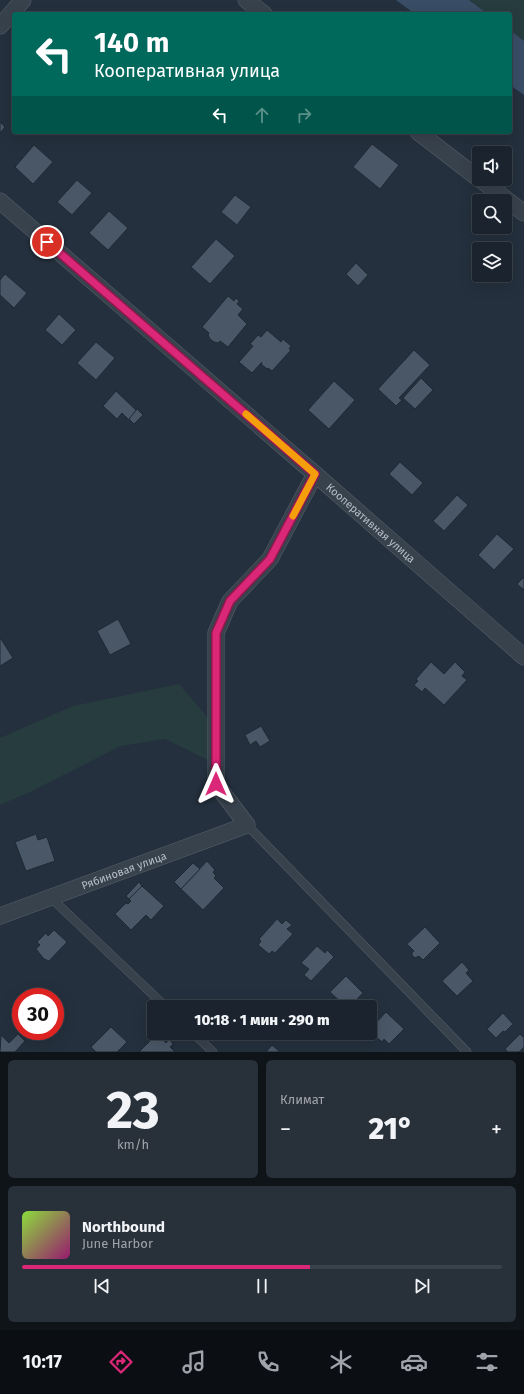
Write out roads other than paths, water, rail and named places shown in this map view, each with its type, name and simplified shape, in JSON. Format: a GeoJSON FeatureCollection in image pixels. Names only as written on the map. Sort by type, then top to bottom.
{"type":"FeatureCollection","features":[{"type":"Feature","properties":{"kind":"street"},"geometry":{"type":"LineString","coordinates":[[12,12],[23,0]]}},
{"type":"Feature","properties":{"kind":"street"},"geometry":{"type":"LineString","coordinates":[[246,0],[261,12]]}},
{"type":"Feature","properties":{"kind":"street"},"geometry":{"type":"LineString","coordinates":[[0,26],[12,12]]}},
{"type":"Feature","properties":{"kind":"street"},"geometry":{"type":"LineString","coordinates":[[421,134],[472,174]]}},
{"type":"Feature","properties":{"kind":"street"},"geometry":{"type":"LineString","coordinates":[[488,186],[524,213]]}},
{"type":"Feature","properties":{"kind":"street","name":"Кооперативная улица"},"geometry":{"type":"LineString","coordinates":[[0,201],[524,657]]}},
{"type":"Feature","properties":{"kind":"street"},"geometry":{"type":"LineString","coordinates":[[247,825],[216,784],[216,633],[230,601],[270,559],[315,474]]}},
{"type":"Feature","properties":{"kind":"street","name":"Рябиновая улица"},"geometry":{"type":"LineString","coordinates":[[0,916],[247,825]]}},
{"type":"Feature","properties":{"kind":"lane"},"geometry":{"type":"LineString","coordinates":[[247,825],[467,1052]]}},
{"type":"Feature","properties":{"kind":"lane"},"geometry":{"type":"LineString","coordinates":[[50,897],[159,1000]]}},
{"type":"Feature","properties":{"kind":"lane"},"geometry":{"type":"LineString","coordinates":[[200,1040],[213,1052]]}},
{"type":"Feature","properties":{"kind":"water"},"geometry":{"type":"Polygon","coordinates":[[[396,0],[469,0],[485,12],[412,12],[396,0]]]}},
{"type":"Feature","properties":{"kind":"water"},"geometry":{"type":"Polygon","coordinates":[[[512,32],[524,41],[524,95],[512,86],[512,32]]]}}]}
